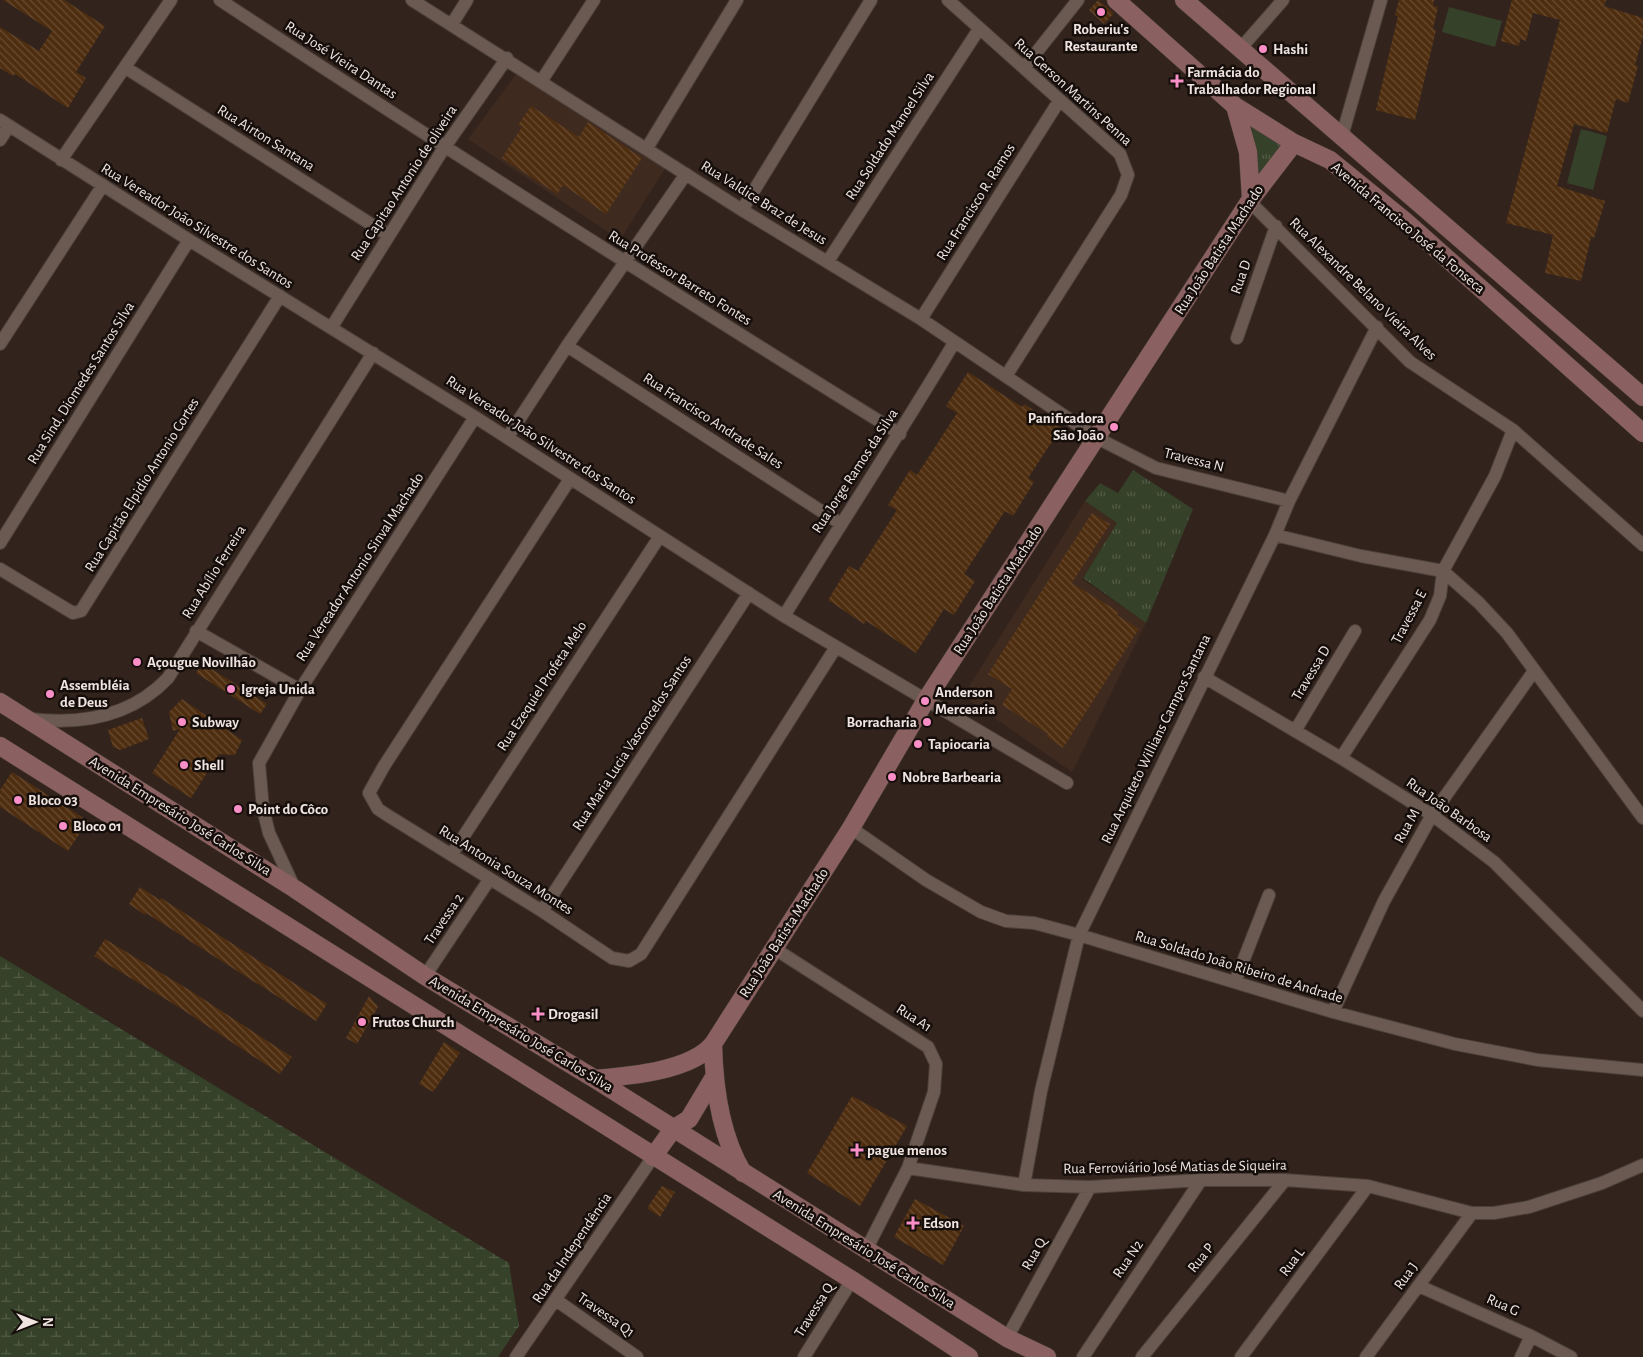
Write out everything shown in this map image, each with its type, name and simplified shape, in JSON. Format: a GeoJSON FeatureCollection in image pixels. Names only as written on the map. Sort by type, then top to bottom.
{"type":"FeatureCollection","features":[{"type":"Feature","properties":{"kind":"main road","name":"Avenida Francisco José da Fonseca"},"geometry":{"type":"LineString","coordinates":[[1116,0],[1235,106],[1294,143],[1330,160],[1405,222],[1643,433]]}},
{"type":"Feature","properties":{"kind":"main road","name":"Avenida Francisco José da Fonseca"},"geometry":{"type":"LineString","coordinates":[[1184,0],[1643,397]]}},
{"type":"Feature","properties":{"kind":"main road"},"geometry":{"type":"LineString","coordinates":[[1235,106],[1248,152],[1250,200]]}},
{"type":"Feature","properties":{"kind":"main road","name":"Rua João Batista Machado"},"geometry":{"type":"LineString","coordinates":[[709,1048],[775,949],[851,828],[926,700],[1250,200],[1294,143]]}},
{"type":"Feature","properties":{"kind":"main road","name":"Avenida Empresário José Carlos Silva"},"geometry":{"type":"LineString","coordinates":[[0,702],[295,889],[425,976],[595,1079],[744,1175],[1007,1338],[1047,1357]]}},
{"type":"Feature","properties":{"kind":"main road","name":"Avenida Empresário José Carlos Silva"},"geometry":{"type":"LineString","coordinates":[[0,746],[149,837],[653,1157],[852,1280],[969,1357]]}},
{"type":"Feature","properties":{"kind":"main road"},"geometry":{"type":"LineString","coordinates":[[595,1079],[650,1072],[709,1048],[722,1116],[735,1160],[744,1175]]}},
{"type":"Feature","properties":{"kind":"main road"},"geometry":{"type":"LineString","coordinates":[[653,1157],[673,1129],[689,1119],[714,1079]]}},
{"type":"Feature","properties":{"kind":"street"},"geometry":{"type":"LineString","coordinates":[[61,160],[126,68],[170,0]]}},
{"type":"Feature","properties":{"kind":"street","name":"Rua José Vieira Dantas"},"geometry":{"type":"LineString","coordinates":[[220,0],[444,148]]}},
{"type":"Feature","properties":{"kind":"street","name":"Rua Valdice Braz de Jesus"},"geometry":{"type":"LineString","coordinates":[[412,0],[542,80],[742,210],[920,319],[954,344],[1006,376],[1097,438]]}},
{"type":"Feature","properties":{"kind":"street"},"geometry":{"type":"LineString","coordinates":[[452,24],[467,0]]}},
{"type":"Feature","properties":{"kind":"street"},"geometry":{"type":"LineString","coordinates":[[542,80],[594,0]]}},
{"type":"Feature","properties":{"kind":"street"},"geometry":{"type":"LineString","coordinates":[[646,148],[737,0]]}},
{"type":"Feature","properties":{"kind":"street"},"geometry":{"type":"LineString","coordinates":[[742,210],[871,0]]}},
{"type":"Feature","properties":{"kind":"street","name":"Rua Gerson Martins Penna"},"geometry":{"type":"LineString","coordinates":[[948,0],[1120,154],[1128,175],[1121,195],[1006,376]]}},
{"type":"Feature","properties":{"kind":"street"},"geometry":{"type":"LineString","coordinates":[[1024,68],[1078,0]]}},
{"type":"Feature","properties":{"kind":"street"},"geometry":{"type":"LineString","coordinates":[[1240,49],[1283,0]]}},
{"type":"Feature","properties":{"kind":"street"},"geometry":{"type":"LineString","coordinates":[[1342,136],[1381,0]]}},
{"type":"Feature","properties":{"kind":"street","name":"Rua Soldado Manoel Silva"},"geometry":{"type":"LineString","coordinates":[[828,261],[979,29]]}},
{"type":"Feature","properties":{"kind":"street","name":"Rua Capitao Antonio de oliveira"},"geometry":{"type":"LineString","coordinates":[[331,328],[388,234],[444,148],[507,58]]}},
{"type":"Feature","properties":{"kind":"street","name":"Rua Airton Santana"},"geometry":{"type":"LineString","coordinates":[[126,68],[388,234]]}},
{"type":"Feature","properties":{"kind":"street","name":"Rua Francisco R. Ramos"},"geometry":{"type":"LineString","coordinates":[[920,319],[1059,101]]}},
{"type":"Feature","properties":{"kind":"street"},"geometry":{"type":"LineString","coordinates":[[0,140],[4,123]]}},
{"type":"Feature","properties":{"kind":"street","name":"Rua Vereador João Silvestre dos Santos"},"geometry":{"type":"LineString","coordinates":[[4,123],[331,328],[373,352],[784,616],[1067,783]]}},
{"type":"Feature","properties":{"kind":"street","name":"Rua Professor Barreto Fontes"},"geometry":{"type":"LineString","coordinates":[[444,148],[625,264],[900,434]]}},
{"type":"Feature","properties":{"kind":"street"},"geometry":{"type":"LineString","coordinates":[[507,438],[567,346],[686,174]]}},
{"type":"Feature","properties":{"kind":"street"},"geometry":{"type":"LineString","coordinates":[[0,344],[103,185]]}},
{"type":"Feature","properties":{"kind":"street","name":"Rua Alexandre Belano Vieira Alves"},"geometry":{"type":"LineString","coordinates":[[1250,200],[1422,370],[1514,430],[1643,545]]}},
{"type":"Feature","properties":{"kind":"street","name":"Rua D"},"geometry":{"type":"LineString","coordinates":[[1237,338],[1276,226]]}},
{"type":"Feature","properties":{"kind":"street","name":"Rua Sind, Diomedes Santos Silva"},"geometry":{"type":"LineString","coordinates":[[0,542],[190,240]]}},
{"type":"Feature","properties":{"kind":"street","name":"Rua Capitão Elpidio Antonio Cortes"},"geometry":{"type":"LineString","coordinates":[[0,569],[70,612],[76,614],[81,611],[280,296]]}},
{"type":"Feature","properties":{"kind":"street","name":"Rua Arquiteto Willians Campos Santana"},"geometry":{"type":"LineString","coordinates":[[1024,1185],[1041,1091],[1079,935],[1275,535],[1289,501],[1377,327]]}},
{"type":"Feature","properties":{"kind":"street","name":"Rua Jorge Ramos da Silva"},"geometry":{"type":"LineString","coordinates":[[784,616],[900,434],[954,344]]}},
{"type":"Feature","properties":{"kind":"street","name":"Rua Francisco Andrade Sales"},"geometry":{"type":"LineString","coordinates":[[567,346],[841,524]]}},
{"type":"Feature","properties":{"kind":"street","name":"Rua Abílio Ferreira"},"geometry":{"type":"LineString","coordinates":[[24,718],[61,722],[86,720],[117,712],[153,693],[168,678],[373,352]]}},
{"type":"Feature","properties":{"kind":"street","name":"Rua Vereador Antonio Sinval Machado"},"geometry":{"type":"LineString","coordinates":[[295,889],[268,833],[263,809],[259,763],[300,690],[475,417]]}},
{"type":"Feature","properties":{"kind":"street","name":"Travessa E"},"geometry":{"type":"LineString","coordinates":[[1341,758],[1430,620],[1440,596],[1442,571],[1496,476],[1514,430]]}},
{"type":"Feature","properties":{"kind":"street","name":"Travessa N"},"geometry":{"type":"LineString","coordinates":[[1097,438],[1156,468],[1289,501]]}},
{"type":"Feature","properties":{"kind":"street","name":"Rua Antonia Souza Montes"},"geometry":{"type":"LineString","coordinates":[[570,479],[384,766],[369,793],[378,809],[452,854],[489,880],[542,911],[612,958],[629,962],[637,958],[836,647]]}},
{"type":"Feature","properties":{"kind":"street"},"geometry":{"type":"LineString","coordinates":[[1275,535],[1361,556],[1442,571],[1479,603],[1507,632],[1643,818]]}},
{"type":"Feature","properties":{"kind":"street","name":"Rua Ezequiel Profeta Melo"},"geometry":{"type":"LineString","coordinates":[[452,854],[660,536]]}},
{"type":"Feature","properties":{"kind":"street","name":"Rua Maria Lucia Vasconcelos Santos"},"geometry":{"type":"LineString","coordinates":[[542,911],[749,594]]}},
{"type":"Feature","properties":{"kind":"street"},"geometry":{"type":"LineString","coordinates":[[196,631],[300,690]]}},
{"type":"Feature","properties":{"kind":"street","name":"Travessa D"},"geometry":{"type":"LineString","coordinates":[[1295,731],[1355,631]]}},
{"type":"Feature","properties":{"kind":"street","name":"Rua M"},"geometry":{"type":"LineString","coordinates":[[1333,1012],[1384,901],[1432,815],[1534,671]]}},
{"type":"Feature","properties":{"kind":"street","name":"Rua João Barbosa"},"geometry":{"type":"LineString","coordinates":[[1204,677],[1341,758],[1432,815],[1494,862],[1643,1011]]}},
{"type":"Feature","properties":{"kind":"street","name":"Rua Soldado João Ribeiro de Andrade"},"geometry":{"type":"LineString","coordinates":[[851,828],[926,880],[981,912],[1006,921],[1034,923],[1079,935],[1333,1012],[1455,1044],[1538,1060],[1643,1070]]}},
{"type":"Feature","properties":{"kind":"street","name":"Travessa 2"},"geometry":{"type":"LineString","coordinates":[[425,976],[489,880]]}},
{"type":"Feature","properties":{"kind":"street"},"geometry":{"type":"LineString","coordinates":[[1235,982],[1269,894]]}},
{"type":"Feature","properties":{"kind":"street","name":"Rua A1"},"geometry":{"type":"LineString","coordinates":[[775,949],[928,1047],[933,1054],[937,1075],[934,1092],[908,1168]]}},
{"type":"Feature","properties":{"kind":"street","name":"Rua da Independência"},"geometry":{"type":"LineString","coordinates":[[516,1357],[653,1157]]}},
{"type":"Feature","properties":{"kind":"street","name":"Rua Ferroviário José Matias de Siqueira"},"geometry":{"type":"LineString","coordinates":[[908,1168],[1024,1185],[1090,1187],[1201,1180],[1285,1180],[1368,1186],[1472,1213],[1494,1213],[1530,1207],[1602,1183],[1643,1165]]}},
{"type":"Feature","properties":{"kind":"street"},"geometry":{"type":"LineString","coordinates":[[866,1250],[908,1168]]}},
{"type":"Feature","properties":{"kind":"street","name":"Rua N2"},"geometry":{"type":"LineString","coordinates":[[1083,1357],[1201,1180]]}},
{"type":"Feature","properties":{"kind":"street","name":"Rua P"},"geometry":{"type":"LineString","coordinates":[[1142,1357],[1285,1180]]}},
{"type":"Feature","properties":{"kind":"street","name":"Rua L"},"geometry":{"type":"LineString","coordinates":[[1241,1357],[1368,1186]]}},
{"type":"Feature","properties":{"kind":"street","name":"Rua Q"},"geometry":{"type":"LineString","coordinates":[[1007,1338],[1090,1187]]}},
{"type":"Feature","properties":{"kind":"street","name":"Rua J"},"geometry":{"type":"LineString","coordinates":[[1366,1357],[1472,1213]]}},
{"type":"Feature","properties":{"kind":"street","name":"Travessa Q"},"geometry":{"type":"LineString","coordinates":[[804,1357],[852,1280]]}},
{"type":"Feature","properties":{"kind":"street","name":"Rua G"},"geometry":{"type":"LineString","coordinates":[[1419,1286],[1532,1336],[1572,1357]]}},
{"type":"Feature","properties":{"kind":"street","name":"Travessa Q1"},"geometry":{"type":"LineString","coordinates":[[556,1300],[623,1353],[637,1357]]}},
{"type":"Feature","properties":{"kind":"street"},"geometry":{"type":"LineString","coordinates":[[1522,1357],[1532,1336]]}},
{"type":"Feature","properties":{"kind":"shaded area"},"geometry":{"type":"Polygon","coordinates":[[[517,73],[666,167],[620,240],[468,139],[517,73]]]}},
{"type":"Feature","properties":{"kind":"shaded area"},"geometry":{"type":"Polygon","coordinates":[[[1085,501],[1117,523],[1082,579],[1146,623],[1072,772],[963,696],[1085,501]]]}},
{"type":"Feature","properties":{"kind":"green space"},"geometry":{"type":"Polygon","coordinates":[[[1449,7],[1502,21],[1495,47],[1442,32],[1449,7]]]}},
{"type":"Feature","properties":{"kind":"green space"},"geometry":{"type":"Polygon","coordinates":[[[1251,125],[1281,145],[1256,183],[1251,125]]]}},
{"type":"Feature","properties":{"kind":"green space"},"geometry":{"type":"Polygon","coordinates":[[[1581,129],[1607,136],[1593,190],[1567,183],[1581,129]]]}},
{"type":"Feature","properties":{"kind":"green space"},"geometry":{"type":"Polygon","coordinates":[[[1133,470],[1193,509],[1146,623],[1083,578],[1117,523],[1085,501],[1100,483],[1118,493],[1133,470]]]}},
{"type":"Feature","properties":{"kind":"green space"},"geometry":{"type":"Polygon","coordinates":[[[0,956],[509,1263],[519,1326],[498,1357],[0,1357],[0,956]]]}},
{"type":"Feature","properties":{"kind":"building"},"geometry":{"type":"Polygon","coordinates":[[[3,0],[64,0],[105,26],[76,72],[86,78],[68,108],[15,74],[13,76],[0,68],[0,27],[39,51],[52,31],[3,0]]]}},
{"type":"Feature","properties":{"kind":"building","name":"Roberiu's Restaurante"},"geometry":{"type":"Polygon","coordinates":[[[1098,0],[1114,13],[1104,24],[1089,10],[1098,0]]]}},
{"type":"Feature","properties":{"kind":"building"},"geometry":{"type":"Polygon","coordinates":[[[1399,0],[1434,0],[1433,6],[1438,7],[1433,29],[1436,30],[1415,120],[1376,110],[1398,16],[1395,15],[1399,0]]]}},
{"type":"Feature","properties":{"kind":"building"},"geometry":{"type":"Polygon","coordinates":[[[1512,0],[1606,0],[1604,6],[1643,18],[1643,36],[1635,65],[1638,66],[1628,103],[1616,99],[1607,133],[1574,124],[1557,186],[1605,201],[1594,238],[1591,237],[1581,281],[1545,273],[1553,235],[1506,223],[1560,20],[1533,13],[1526,41],[1520,39],[1519,46],[1501,41],[1512,0]]]}},
{"type":"Feature","properties":{"kind":"building"},"geometry":{"type":"Polygon","coordinates":[[[531,106],[579,137],[588,122],[642,158],[606,214],[563,185],[557,194],[502,158],[522,127],[518,125],[531,106]]]}},
{"type":"Feature","properties":{"kind":"building"},"geometry":{"type":"Polygon","coordinates":[[[968,372],[1022,407],[1024,404],[1061,428],[1028,478],[1034,482],[1013,516],[1005,511],[964,574],[975,581],[954,615],[944,609],[916,653],[866,621],[864,624],[828,600],[849,566],[858,571],[897,510],[888,505],[910,470],[917,475],[957,413],[946,406],[968,372]]]}},
{"type":"Feature","properties":{"kind":"building"},"geometry":{"type":"Polygon","coordinates":[[[1092,513],[1110,524],[1072,583],[1119,612],[1117,615],[1139,629],[1063,748],[1046,736],[1048,734],[1002,705],[1012,689],[988,674],[1092,513]]]}},
{"type":"Feature","properties":{"kind":"building","name":"Igreja Unida"},"geometry":{"type":"Polygon","coordinates":[[[202,663],[267,704],[260,714],[196,673],[202,663]]]}},
{"type":"Feature","properties":{"kind":"building"},"geometry":{"type":"Polygon","coordinates":[[[182,699],[242,740],[235,755],[219,754],[191,798],[152,773],[180,729],[173,731],[169,712],[182,699]]]}},
{"type":"Feature","properties":{"kind":"building"},"geometry":{"type":"Polygon","coordinates":[[[142,718],[149,739],[120,750],[113,747],[108,730],[142,718]]]}},
{"type":"Feature","properties":{"kind":"building"},"geometry":{"type":"Polygon","coordinates":[[[12,772],[88,821],[68,851],[0,807],[0,790],[12,772]]]}},
{"type":"Feature","properties":{"kind":"building"},"geometry":{"type":"Polygon","coordinates":[[[140,887],[160,900],[161,898],[327,1004],[316,1021],[129,904],[140,887]]]}},
{"type":"Feature","properties":{"kind":"building"},"geometry":{"type":"Polygon","coordinates":[[[105,939],[191,991],[292,1057],[280,1074],[177,1006],[94,956],[105,939]]]}},
{"type":"Feature","properties":{"kind":"building","name":"Frutos Church"},"geometry":{"type":"Polygon","coordinates":[[[369,996],[378,1007],[357,1044],[346,1038],[369,996]]]}},
{"type":"Feature","properties":{"kind":"building"},"geometry":{"type":"Polygon","coordinates":[[[444,1042],[460,1053],[433,1092],[419,1084],[444,1042]]]}},
{"type":"Feature","properties":{"kind":"building","name":"pague menos"},"geometry":{"type":"Polygon","coordinates":[[[852,1096],[907,1126],[860,1206],[807,1173],[852,1096]]]}},
{"type":"Feature","properties":{"kind":"building"},"geometry":{"type":"Polygon","coordinates":[[[662,1186],[675,1192],[660,1217],[647,1208],[662,1186]]]}},
{"type":"Feature","properties":{"kind":"building"},"geometry":{"type":"Polygon","coordinates":[[[915,1199],[964,1226],[943,1265],[894,1237],[915,1199]]]}},
{"type":"Feature","properties":{"kind":"place","name":"Roberiu's Restaurante"},"geometry":{"type":"Point","coordinates":[1101,12]}},
{"type":"Feature","properties":{"kind":"place","name":"Hashi"},"geometry":{"type":"Point","coordinates":[1263,49]}},
{"type":"Feature","properties":{"kind":"place","name":"Farmácia do Trabalhador Regional"},"geometry":{"type":"Point","coordinates":[1177,81]}},
{"type":"Feature","properties":{"kind":"place","name":"Panificadora São João"},"geometry":{"type":"Point","coordinates":[1114,427]}},
{"type":"Feature","properties":{"kind":"place","name":"Açougue Novilhão"},"geometry":{"type":"Point","coordinates":[137,662]}},
{"type":"Feature","properties":{"kind":"place","name":"Igreja Unida"},"geometry":{"type":"Point","coordinates":[231,689]}},
{"type":"Feature","properties":{"kind":"place","name":"Assembléia de Deus"},"geometry":{"type":"Point","coordinates":[50,694]}},
{"type":"Feature","properties":{"kind":"place","name":"Anderson Mercearia"},"geometry":{"type":"Point","coordinates":[925,701]}},
{"type":"Feature","properties":{"kind":"place","name":"Subway"},"geometry":{"type":"Point","coordinates":[182,722]}},
{"type":"Feature","properties":{"kind":"place","name":"Borracharia"},"geometry":{"type":"Point","coordinates":[927,722]}},
{"type":"Feature","properties":{"kind":"place","name":"Tapiocaria"},"geometry":{"type":"Point","coordinates":[918,744]}},
{"type":"Feature","properties":{"kind":"place","name":"Shell"},"geometry":{"type":"Point","coordinates":[184,765]}},
{"type":"Feature","properties":{"kind":"place","name":"Nobre Barbearia"},"geometry":{"type":"Point","coordinates":[892,777]}},
{"type":"Feature","properties":{"kind":"place","name":"Bloco 03"},"geometry":{"type":"Point","coordinates":[18,800]}},
{"type":"Feature","properties":{"kind":"place","name":"Point do Côco"},"geometry":{"type":"Point","coordinates":[238,809]}},
{"type":"Feature","properties":{"kind":"place","name":"Bloco 01"},"geometry":{"type":"Point","coordinates":[63,826]}},
{"type":"Feature","properties":{"kind":"place","name":"Drogasil"},"geometry":{"type":"Point","coordinates":[538,1014]}},
{"type":"Feature","properties":{"kind":"place","name":"Frutos Church"},"geometry":{"type":"Point","coordinates":[362,1022]}},
{"type":"Feature","properties":{"kind":"place","name":"pague menos"},"geometry":{"type":"Point","coordinates":[857,1150]}},
{"type":"Feature","properties":{"kind":"place","name":"Edson"},"geometry":{"type":"Point","coordinates":[913,1223]}}]}
